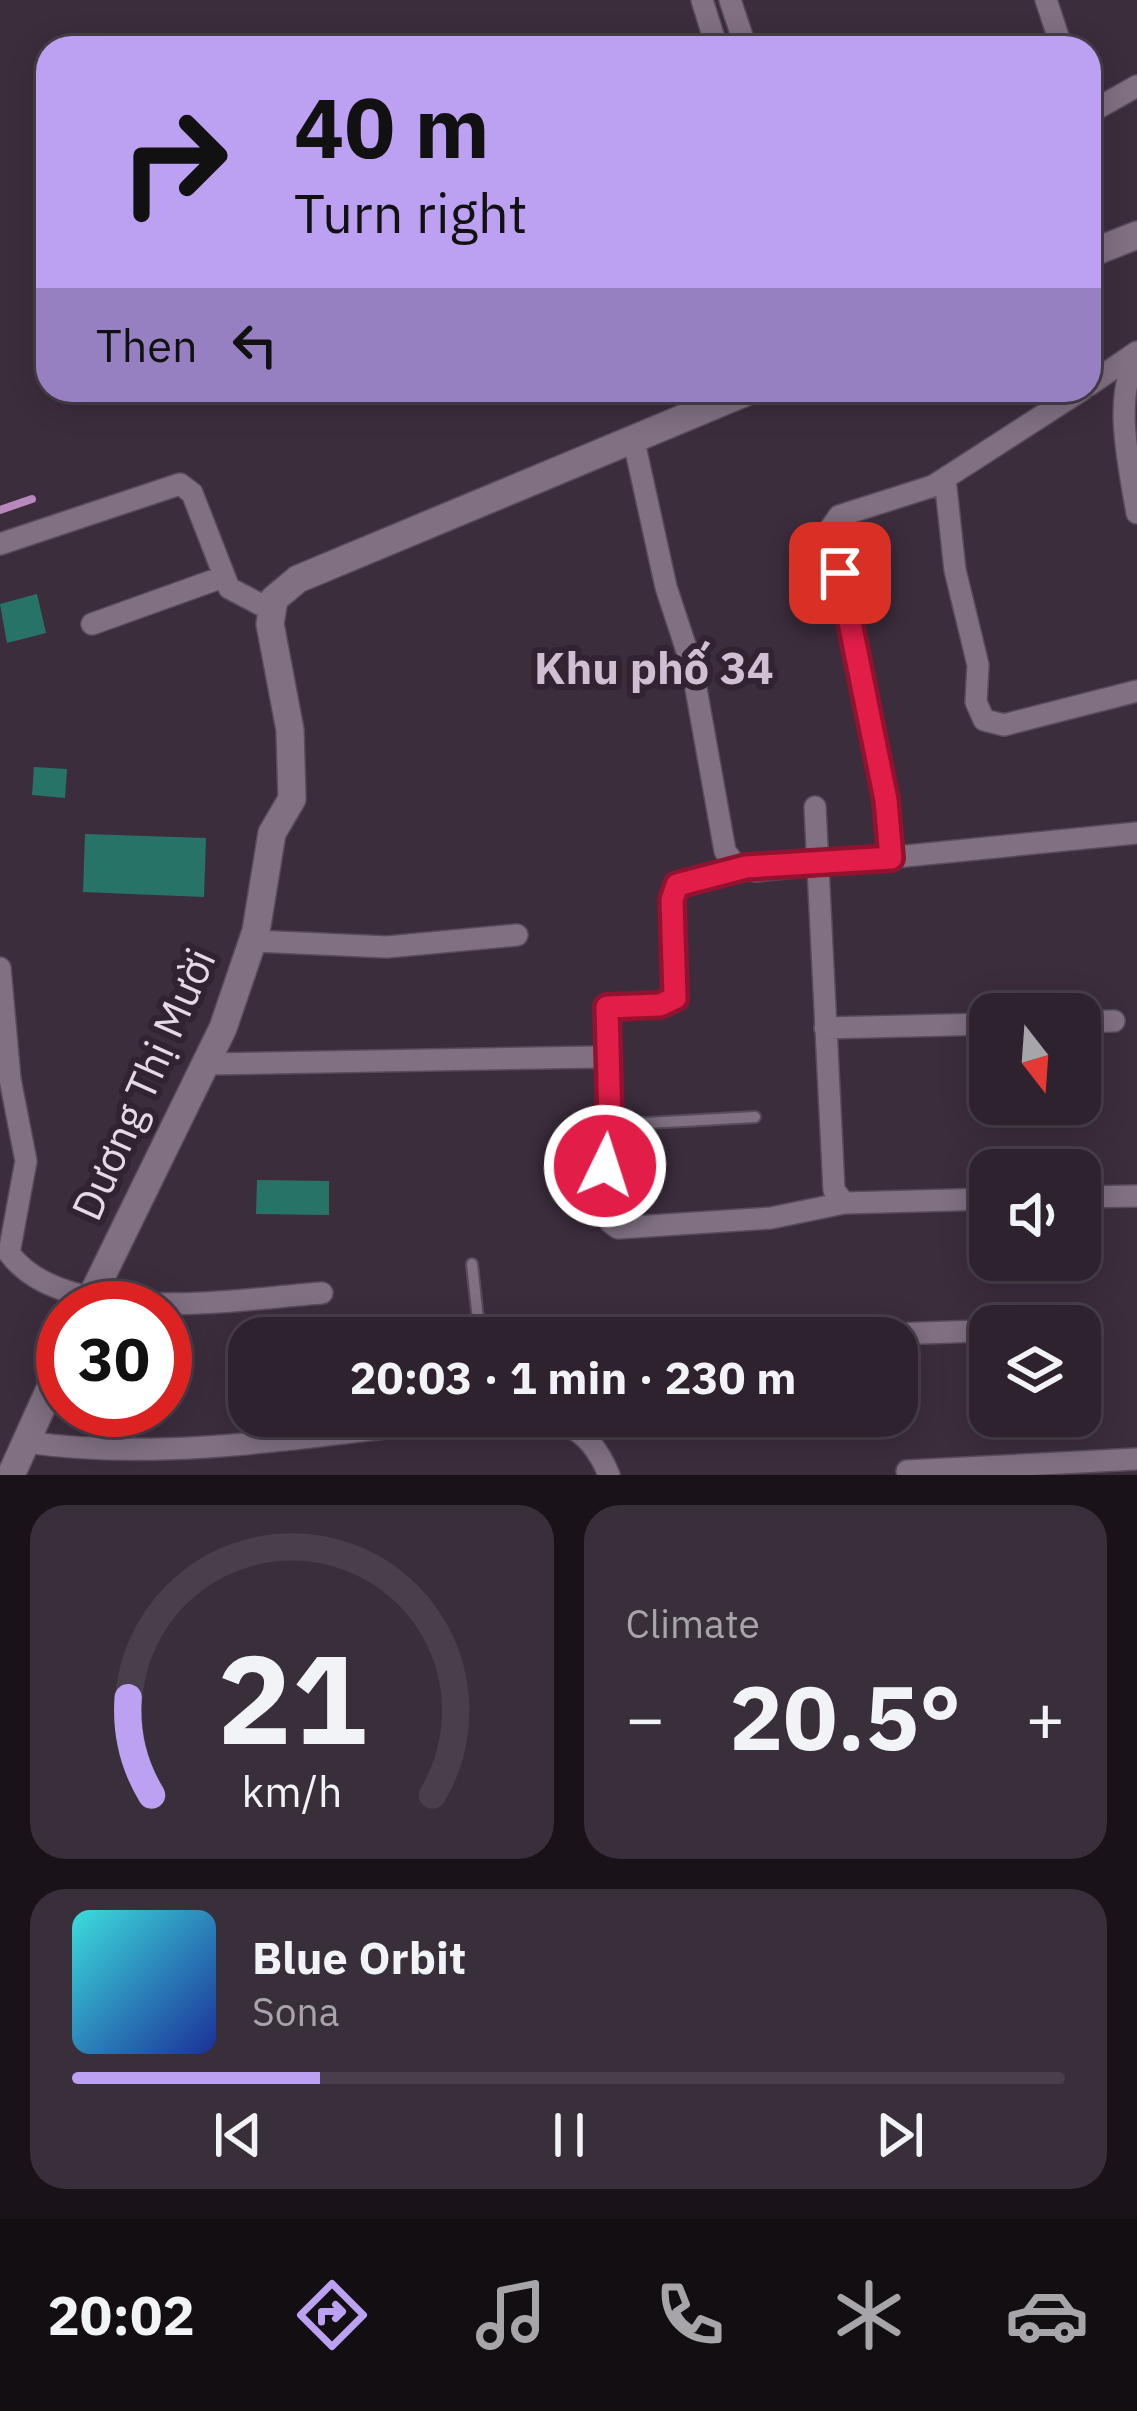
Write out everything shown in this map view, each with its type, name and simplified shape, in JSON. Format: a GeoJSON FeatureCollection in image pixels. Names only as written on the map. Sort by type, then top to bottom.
{"type":"FeatureCollection","features":[{"type":"Feature","properties":{"kind":"street"},"geometry":{"type":"LineString","coordinates":[[702,0],[713,36]]}},
{"type":"Feature","properties":{"kind":"street"},"geometry":{"type":"LineString","coordinates":[[730,0],[740,36]]}},
{"type":"Feature","properties":{"kind":"street"},"geometry":{"type":"LineString","coordinates":[[1046,0],[1058,36]]}},
{"type":"Feature","properties":{"kind":"street"},"geometry":{"type":"LineString","coordinates":[[1101,106],[1137,86]]}},
{"type":"Feature","properties":{"kind":"street"},"geometry":{"type":"LineString","coordinates":[[1101,249],[1137,235]]}},
{"type":"Feature","properties":{"kind":"street"},"geometry":{"type":"LineString","coordinates":[[1101,377],[1137,355]]}},
{"type":"Feature","properties":{"kind":"street"},"geometry":{"type":"LineString","coordinates":[[1137,355],[1127,373],[1126,396],[1137,513]]}},
{"type":"Feature","properties":{"kind":"street"},"geometry":{"type":"LineString","coordinates":[[0,544],[180,484],[192,493],[223,578],[238,595],[271,610],[288,584],[721,402]]}},
{"type":"Feature","properties":{"kind":"street"},"geometry":{"type":"LineString","coordinates":[[891,858],[886,800],[830,530],[839,516],[945,478],[1062,402]]}},
{"type":"Feature","properties":{"kind":"street"},"geometry":{"type":"LineString","coordinates":[[634,437],[666,587],[692,666],[725,851],[746,867]]}},
{"type":"Feature","properties":{"kind":"street"},"geometry":{"type":"LineString","coordinates":[[945,478],[955,570],[978,665],[976,702],[984,720],[1004,725],[1137,691]]}},
{"type":"Feature","properties":{"kind":"street"},"geometry":{"type":"LineString","coordinates":[[92,624],[223,578]]}},
{"type":"Feature","properties":{"kind":"street","name":"Dương Thị Mười"},"geometry":{"type":"LineString","coordinates":[[100,1281],[208,1064],[252,941],[272,833],[292,799],[290,730],[271,610]]}},
{"type":"Feature","properties":{"kind":"street"},"geometry":{"type":"LineString","coordinates":[[815,807],[835,1190],[844,1203]]}},
{"type":"Feature","properties":{"kind":"street"},"geometry":{"type":"LineString","coordinates":[[969,1200],[844,1203],[771,1218],[618,1228],[610,1222],[605,1166],[610,1125],[607,1007],[660,1005],[675,998],[672,900],[677,885],[746,867],[815,865],[1137,833]]}},
{"type":"Feature","properties":{"kind":"street"},"geometry":{"type":"LineString","coordinates":[[252,941],[387,947],[517,935]]}},
{"type":"Feature","properties":{"kind":"street"},"geometry":{"type":"LineString","coordinates":[[0,968],[10,1079],[26,1161],[10,1266],[41,1281]]}},
{"type":"Feature","properties":{"kind":"street"},"geometry":{"type":"LineString","coordinates":[[1101,1022],[1114,1022]]}},
{"type":"Feature","properties":{"kind":"street"},"geometry":{"type":"LineString","coordinates":[[825,1028],[969,1025]]}},
{"type":"Feature","properties":{"kind":"street"},"geometry":{"type":"LineString","coordinates":[[208,1064],[598,1057],[607,1066]]}},
{"type":"Feature","properties":{"kind":"street"},"geometry":{"type":"LineString","coordinates":[[1101,1197],[1137,1196]]}},
{"type":"Feature","properties":{"kind":"street"},"geometry":{"type":"LineString","coordinates":[[192,1302],[322,1293]]}},
{"type":"Feature","properties":{"kind":"street"},"geometry":{"type":"LineString","coordinates":[[918,1333],[969,1331]]}},
{"type":"Feature","properties":{"kind":"street"},"geometry":{"type":"LineString","coordinates":[[11,1475],[36,1420]]}},
{"type":"Feature","properties":{"kind":"street"},"geometry":{"type":"LineString","coordinates":[[26,1442],[74,1449],[159,1448],[272,1437]]}},
{"type":"Feature","properties":{"kind":"street"},"geometry":{"type":"LineString","coordinates":[[587,1437],[597,1445],[609,1475]]}},
{"type":"Feature","properties":{"kind":"street"},"geometry":{"type":"LineString","coordinates":[[907,1471],[1137,1459]]}},
{"type":"Feature","properties":{"kind":"lane"},"geometry":{"type":"LineString","coordinates":[[610,1125],[754,1117]]}},
{"type":"Feature","properties":{"kind":"lane"},"geometry":{"type":"LineString","coordinates":[[472,1264],[478,1317]]}},
{"type":"Feature","properties":{"kind":"building"},"geometry":{"type":"Polygon","coordinates":[[[37,594],[46,633],[7,643],[0,604],[37,594]]]}},
{"type":"Feature","properties":{"kind":"building"},"geometry":{"type":"Polygon","coordinates":[[[34,767],[67,769],[65,798],[32,795],[34,767]]]}},
{"type":"Feature","properties":{"kind":"building"},"geometry":{"type":"Polygon","coordinates":[[[85,834],[206,838],[204,897],[83,892],[85,834]]]}},
{"type":"Feature","properties":{"kind":"building"},"geometry":{"type":"Polygon","coordinates":[[[257,1180],[329,1181],[329,1215],[256,1214],[257,1180]]]}},
{"type":"Feature","properties":{"kind":"waterway"},"geometry":{"type":"LineString","coordinates":[[0,510],[32,499]]}},
{"type":"Feature","properties":{"kind":"district","name":"Khu phố 34"},"geometry":{"type":"Point","coordinates":[654,667]}},
{"type":"Feature","properties":{"kind":"route"},"geometry":{"type":"LineString","coordinates":[[605,1166],[611,1054],[607,1007],[660,1005],[675,998],[672,900],[677,885],[746,867],[754,871],[891,858],[886,800],[840,573]]}}]}
